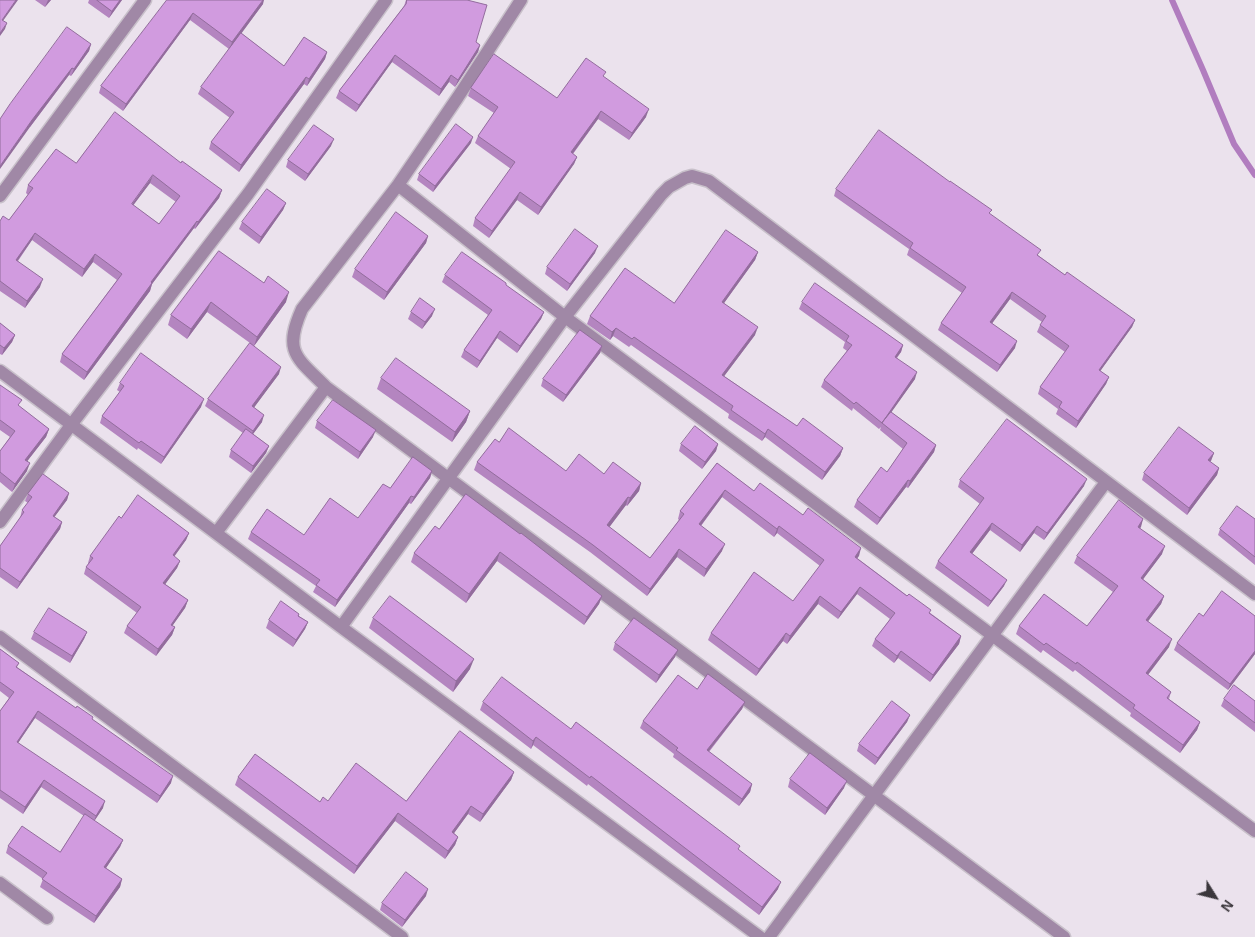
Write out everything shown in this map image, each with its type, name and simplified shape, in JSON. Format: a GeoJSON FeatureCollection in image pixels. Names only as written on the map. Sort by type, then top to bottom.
{"type":"FeatureCollection","features":[{"type":"Feature","properties":{"kind":"street"},"geometry":{"type":"LineString","coordinates":[[0,196],[145,0]]}},
{"type":"Feature","properties":{"kind":"street"},"geometry":{"type":"LineString","coordinates":[[0,522],[71,425],[248,194],[386,0]]}},
{"type":"Feature","properties":{"kind":"street"},"geometry":{"type":"LineString","coordinates":[[521,0],[398,185],[302,309],[294,326],[292,342],[297,355],[304,365],[326,387],[1064,937]]}},
{"type":"Feature","properties":{"kind":"street"},"geometry":{"type":"LineString","coordinates":[[341,627],[565,318],[669,186],[692,176],[701,178],[717,187],[1255,594]]}},
{"type":"Feature","properties":{"kind":"street"},"geometry":{"type":"LineString","coordinates":[[398,185],[565,318],[1255,831]]}},
{"type":"Feature","properties":{"kind":"street"},"geometry":{"type":"LineString","coordinates":[[0,371],[216,534],[760,937]]}},
{"type":"Feature","properties":{"kind":"street"},"geometry":{"type":"LineString","coordinates":[[216,534],[326,387]]}},
{"type":"Feature","properties":{"kind":"street"},"geometry":{"type":"LineString","coordinates":[[769,937],[1106,482]]}},
{"type":"Feature","properties":{"kind":"street"},"geometry":{"type":"LineString","coordinates":[[0,636],[402,937]]}},
{"type":"Feature","properties":{"kind":"street"},"geometry":{"type":"LineString","coordinates":[[0,883],[47,918]]}},
{"type":"Feature","properties":{"kind":"building"},"geometry":{"type":"Polygon","coordinates":[[[0,0],[16,0],[2,20],[7,23],[0,33],[0,0]]]}},
{"type":"Feature","properties":{"kind":"building"},"geometry":{"type":"Polygon","coordinates":[[[97,0],[120,0],[112,11],[97,0]]]}},
{"type":"Feature","properties":{"kind":"building"},"geometry":{"type":"Polygon","coordinates":[[[167,0],[263,0],[232,42],[193,13],[126,104],[101,86],[167,0]]]}},
{"type":"Feature","properties":{"kind":"building"},"geometry":{"type":"Polygon","coordinates":[[[407,0],[467,0],[487,5],[476,42],[480,45],[458,80],[451,75],[441,89],[395,55],[359,105],[339,91],[406,4],[407,0]]]}},
{"type":"Feature","properties":{"kind":"building"},"geometry":{"type":"Polygon","coordinates":[[[67,27],[91,44],[74,69],[72,68],[32,120],[0,166],[0,119],[67,27]]]}},
{"type":"Feature","properties":{"kind":"building"},"geometry":{"type":"Polygon","coordinates":[[[241,33],[284,66],[304,37],[327,52],[309,79],[306,77],[241,165],[211,142],[234,112],[201,87],[241,33]]]}},
{"type":"Feature","properties":{"kind":"building"},"geometry":{"type":"Polygon","coordinates":[[[494,54],[557,98],[586,58],[606,72],[603,76],[649,109],[632,133],[601,111],[571,152],[577,157],[541,207],[520,192],[492,231],[475,218],[515,162],[478,136],[498,107],[471,88],[494,54]]]}},
{"type":"Feature","properties":{"kind":"building"},"geometry":{"type":"Polygon","coordinates":[[[115,112],[181,163],[182,161],[222,190],[151,282],[87,372],[62,354],[122,274],[95,254],[84,269],[35,233],[16,260],[43,279],[27,301],[0,281],[0,221],[3,216],[9,220],[33,188],[28,185],[56,149],[76,163],[115,112]],[[153,175],[132,204],[159,224],[180,196],[153,175]]]}},
{"type":"Feature","properties":{"kind":"building"},"geometry":{"type":"Polygon","coordinates":[[[456,124],[473,137],[435,186],[419,174],[456,124]]]}},
{"type":"Feature","properties":{"kind":"building"},"geometry":{"type":"Polygon","coordinates":[[[314,125],[334,139],[308,174],[288,160],[314,125]]]}},
{"type":"Feature","properties":{"kind":"building"},"geometry":{"type":"Polygon","coordinates":[[[879,130],[992,210],[989,213],[1041,250],[1037,255],[1065,275],[1067,272],[1135,320],[1099,370],[1109,377],[1078,421],[1059,407],[1062,402],[1040,387],[1069,346],[1040,325],[1046,316],[1012,292],[990,322],[1017,341],[1000,365],[941,323],[966,287],[910,248],[913,243],[836,189],[879,130]]]}},
{"type":"Feature","properties":{"kind":"building"},"geometry":{"type":"Polygon","coordinates":[[[267,189],[286,203],[261,237],[242,222],[267,189]]]}},
{"type":"Feature","properties":{"kind":"building"},"geometry":{"type":"Polygon","coordinates":[[[396,212],[428,236],[387,292],[355,269],[396,212]]]}},
{"type":"Feature","properties":{"kind":"building"},"geometry":{"type":"Polygon","coordinates":[[[575,229],[598,246],[570,284],[547,267],[575,229]]]}},
{"type":"Feature","properties":{"kind":"building"},"geometry":{"type":"Polygon","coordinates":[[[726,230],[758,252],[722,302],[758,327],[722,375],[797,426],[803,418],[843,448],[825,472],[768,429],[765,434],[731,410],[733,406],[634,337],[632,339],[616,328],[612,332],[590,316],[625,268],[674,303],[726,230]]]}},
{"type":"Feature","properties":{"kind":"building"},"geometry":{"type":"Polygon","coordinates":[[[219,251],[264,283],[268,276],[289,292],[257,337],[211,302],[191,329],[171,315],[219,251]]]}},
{"type":"Feature","properties":{"kind":"building"},"geometry":{"type":"Polygon","coordinates":[[[462,252],[544,312],[520,346],[500,331],[480,361],[464,350],[492,310],[445,275],[462,252]]]}},
{"type":"Feature","properties":{"kind":"building"},"geometry":{"type":"Polygon","coordinates":[[[815,283],[903,345],[895,357],[917,372],[882,423],[824,380],[852,345],[846,341],[849,336],[802,302],[815,283]]]}},
{"type":"Feature","properties":{"kind":"building"},"geometry":{"type":"Polygon","coordinates":[[[420,298],[435,309],[425,322],[411,312],[420,298]]]}},
{"type":"Feature","properties":{"kind":"building"},"geometry":{"type":"Polygon","coordinates":[[[0,323],[15,335],[4,348],[0,345],[0,323]]]}},
{"type":"Feature","properties":{"kind":"building"},"geometry":{"type":"Polygon","coordinates":[[[580,330],[602,346],[566,395],[543,379],[580,330]]]}},
{"type":"Feature","properties":{"kind":"building"},"geometry":{"type":"Polygon","coordinates":[[[250,343],[281,367],[252,406],[264,415],[253,431],[208,399],[250,343]]]}},
{"type":"Feature","properties":{"kind":"building"},"geometry":{"type":"Polygon","coordinates":[[[141,353],[204,399],[164,457],[141,441],[139,443],[102,416],[124,386],[120,383],[141,353]]]}},
{"type":"Feature","properties":{"kind":"building"},"geometry":{"type":"Polygon","coordinates":[[[396,358],[470,411],[455,432],[381,378],[396,358]]]}},
{"type":"Feature","properties":{"kind":"building"},"geometry":{"type":"Polygon","coordinates":[[[0,385],[22,400],[18,405],[49,429],[25,460],[30,463],[15,484],[0,472],[0,451],[15,431],[0,420],[0,385]]]}},
{"type":"Feature","properties":{"kind":"building"},"geometry":{"type":"Polygon","coordinates":[[[333,400],[376,430],[360,452],[317,421],[333,400]]]}},
{"type":"Feature","properties":{"kind":"building"},"geometry":{"type":"Polygon","coordinates":[[[891,412],[936,445],[880,518],[857,500],[881,467],[887,472],[907,443],[882,423],[891,412]]]}},
{"type":"Feature","properties":{"kind":"building"},"geometry":{"type":"Polygon","coordinates":[[[1007,419],[1087,479],[1047,533],[1037,526],[1022,545],[992,523],[970,552],[1007,580],[991,601],[938,561],[984,498],[960,480],[1007,419]]]}},
{"type":"Feature","properties":{"kind":"building"},"geometry":{"type":"Polygon","coordinates":[[[695,426],[718,444],[705,462],[681,444],[695,426]]]}},
{"type":"Feature","properties":{"kind":"building"},"geometry":{"type":"Polygon","coordinates":[[[1179,427],[1214,453],[1208,460],[1219,468],[1189,508],[1144,473],[1179,427]]]}},
{"type":"Feature","properties":{"kind":"building"},"geometry":{"type":"Polygon","coordinates":[[[509,428],[566,471],[579,454],[604,474],[613,462],[641,483],[607,525],[650,558],[684,514],[680,511],[717,463],[754,491],[760,483],[803,515],[808,508],[861,548],[855,557],[907,596],[909,594],[931,610],[929,613],[961,636],[933,675],[901,651],[897,656],[875,639],[895,613],[860,587],[841,612],[820,596],[790,636],[786,633],[759,669],[711,633],[754,572],[793,601],[824,560],[779,526],[777,529],[725,490],[699,524],[725,544],[706,569],[679,549],[650,589],[593,545],[477,462],[495,439],[499,442],[509,428]]]}},
{"type":"Feature","properties":{"kind":"building"},"geometry":{"type":"Polygon","coordinates":[[[246,429],[269,446],[253,466],[231,450],[246,429]]]}},
{"type":"Feature","properties":{"kind":"building"},"geometry":{"type":"Polygon","coordinates":[[[413,457],[432,471],[414,497],[411,496],[337,600],[316,585],[320,580],[251,532],[267,509],[304,535],[330,498],[358,518],[383,484],[390,488],[413,457]]]}},
{"type":"Feature","properties":{"kind":"building"},"geometry":{"type":"Polygon","coordinates":[[[43,474],[69,493],[53,516],[62,522],[20,582],[0,568],[0,546],[24,512],[22,510],[32,497],[28,494],[43,474]]]}},
{"type":"Feature","properties":{"kind":"building"},"geometry":{"type":"Polygon","coordinates":[[[466,494],[521,533],[602,596],[587,617],[500,552],[469,594],[414,553],[435,526],[439,529],[466,494]]]}},
{"type":"Feature","properties":{"kind":"building"},"geometry":{"type":"Polygon","coordinates":[[[138,495],[189,533],[173,555],[180,561],[163,583],[188,600],[171,625],[175,627],[158,649],[127,626],[141,607],[86,567],[93,558],[90,556],[119,516],[121,518],[138,495]]]}},
{"type":"Feature","properties":{"kind":"building"},"geometry":{"type":"Polygon","coordinates":[[[1119,500],[1143,519],[1138,527],[1165,546],[1141,578],[1164,596],[1146,620],[1172,639],[1146,673],[1171,692],[1167,698],[1200,722],[1183,745],[1133,708],[1135,705],[1077,662],[1076,664],[1046,643],[1044,645],[1019,626],[1044,594],[1087,626],[1118,586],[1077,556],[1119,500]]]}},
{"type":"Feature","properties":{"kind":"building"},"geometry":{"type":"Polygon","coordinates":[[[1237,506],[1255,519],[1255,557],[1220,529],[1237,506]]]}},
{"type":"Feature","properties":{"kind":"building"},"geometry":{"type":"Polygon","coordinates":[[[1222,591],[1255,616],[1255,651],[1230,684],[1177,643],[1199,613],[1203,616],[1222,591]]]}},
{"type":"Feature","properties":{"kind":"building"},"geometry":{"type":"Polygon","coordinates":[[[390,596],[474,659],[456,681],[373,618],[390,596]]]}},
{"type":"Feature","properties":{"kind":"building"},"geometry":{"type":"Polygon","coordinates":[[[281,601],[308,622],[296,640],[269,620],[281,601]]]}},
{"type":"Feature","properties":{"kind":"building"},"geometry":{"type":"Polygon","coordinates":[[[49,608],[87,632],[72,656],[34,632],[49,608]]]}},
{"type":"Feature","properties":{"kind":"building"},"geometry":{"type":"Polygon","coordinates":[[[634,618],[678,650],[659,675],[615,643],[634,618]]]}},
{"type":"Feature","properties":{"kind":"building"},"geometry":{"type":"Polygon","coordinates":[[[0,649],[19,663],[16,667],[76,708],[77,706],[93,717],[92,719],[173,776],[160,796],[38,711],[17,742],[105,801],[96,816],[44,780],[25,807],[0,790],[0,711],[14,692],[0,682],[0,649]]]}},
{"type":"Feature","properties":{"kind":"building"},"geometry":{"type":"Polygon","coordinates":[[[708,674],[745,702],[707,750],[752,784],[742,799],[676,750],[678,748],[643,721],[678,675],[697,689],[708,674]]]}},
{"type":"Feature","properties":{"kind":"building"},"geometry":{"type":"Polygon","coordinates":[[[502,677],[571,729],[576,722],[740,846],[738,849],[781,882],[762,907],[591,776],[590,778],[536,737],[533,741],[483,702],[502,677]]]}},
{"type":"Feature","properties":{"kind":"building"},"geometry":{"type":"Polygon","coordinates":[[[1234,685],[1255,701],[1255,723],[1224,699],[1234,685]]]}},
{"type":"Feature","properties":{"kind":"building"},"geometry":{"type":"Polygon","coordinates":[[[892,701],[910,715],[878,758],[859,744],[892,701]]]}},
{"type":"Feature","properties":{"kind":"building"},"geometry":{"type":"Polygon","coordinates":[[[460,731],[514,772],[483,814],[471,806],[452,832],[458,837],[448,851],[398,813],[357,866],[238,777],[255,754],[320,802],[323,797],[328,801],[356,763],[406,801],[460,731]]]}},
{"type":"Feature","properties":{"kind":"building"},"geometry":{"type":"Polygon","coordinates":[[[810,753],[847,781],[827,808],[790,779],[810,753]]]}},
{"type":"Feature","properties":{"kind":"building"},"geometry":{"type":"Polygon","coordinates":[[[85,814],[123,840],[104,867],[122,879],[96,916],[42,879],[47,873],[8,846],[22,826],[60,852],[85,814]]]}},
{"type":"Feature","properties":{"kind":"building"},"geometry":{"type":"Polygon","coordinates":[[[406,872],[428,889],[405,920],[382,903],[406,872]]]}},
{"type":"Feature","properties":{"kind":"waterway"},"geometry":{"type":"LineString","coordinates":[[1172,0],[1234,144],[1255,175]]}}]}
